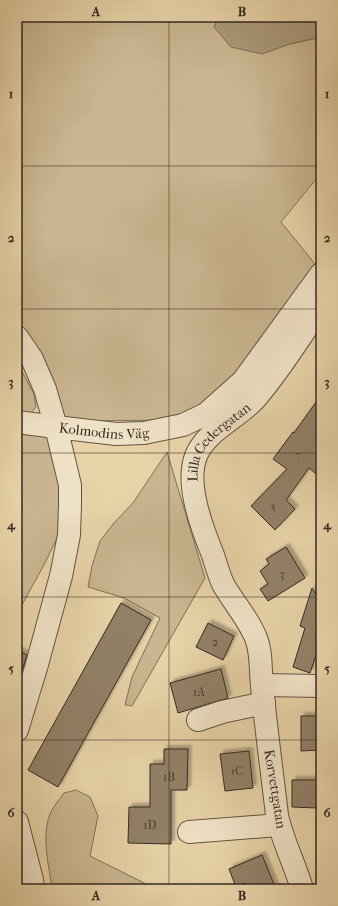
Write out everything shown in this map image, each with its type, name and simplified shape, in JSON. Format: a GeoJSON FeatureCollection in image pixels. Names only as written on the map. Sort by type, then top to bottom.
{"type":"FeatureCollection","features":[{"type":"Feature","properties":{"kind":"street","name":"Kolmodins Väg"},"geometry":{"type":"LineString","coordinates":[[17,730],[36,668],[69,535],[70,485],[56,427],[116,434],[144,433],[184,425],[206,414],[243,381],[321,274]]}},
{"type":"Feature","properties":{"kind":"street","name":"Lilla Cedergatan"},"geometry":{"type":"LineString","coordinates":[[263,694],[260,651],[256,638],[223,583],[205,535],[193,491],[191,475],[196,456],[203,445],[216,431],[252,402],[265,387],[321,307]]}},
{"type":"Feature","properties":{"kind":"street"},"geometry":{"type":"LineString","coordinates":[[17,337],[32,359],[45,389],[56,427],[17,422]]}},
{"type":"Feature","properties":{"kind":"street"},"geometry":{"type":"LineString","coordinates":[[198,720],[222,712],[263,694],[321,686]]}},
{"type":"Feature","properties":{"kind":"street","name":"Korvettgatan"},"geometry":{"type":"LineString","coordinates":[[263,694],[279,825],[302,889]]}},
{"type":"Feature","properties":{"kind":"street"},"geometry":{"type":"LineString","coordinates":[[17,822],[33,889]]}},
{"type":"Feature","properties":{"kind":"street"},"geometry":{"type":"LineString","coordinates":[[189,832],[279,825]]}},
{"type":"Feature","properties":{"kind":"shaded area"},"geometry":{"type":"Polygon","coordinates":[[[17,17],[219,17],[214,27],[290,44],[321,37],[321,173],[281,222],[315,264],[233,377],[197,410],[169,420],[79,421],[65,417],[56,403],[30,342],[17,324],[17,17]]]}},
{"type":"Feature","properties":{"kind":"shaded area"},"geometry":{"type":"Polygon","coordinates":[[[219,17],[321,17],[321,37],[290,44],[262,54],[231,47],[214,27],[219,17]]]}},
{"type":"Feature","properties":{"kind":"shaded area"},"geometry":{"type":"Polygon","coordinates":[[[17,362],[34,394],[36,407],[31,413],[17,413],[17,362]]]}},
{"type":"Feature","properties":{"kind":"shaded area"},"geometry":{"type":"Polygon","coordinates":[[[17,431],[49,435],[60,481],[61,511],[58,536],[17,614],[17,431]]]}},
{"type":"Feature","properties":{"kind":"shaded area"},"geometry":{"type":"Polygon","coordinates":[[[167,452],[205,578],[132,706],[125,705],[132,677],[160,618],[124,598],[88,587],[92,566],[100,541],[114,523],[133,503],[167,452]]]}},
{"type":"Feature","properties":{"kind":"shaded area"},"geometry":{"type":"Polygon","coordinates":[[[76,790],[90,797],[98,816],[90,856],[156,889],[52,889],[46,852],[47,823],[51,811],[64,793],[76,790]]]}},
{"type":"Feature","properties":{"kind":"building"},"geometry":{"type":"Polygon","coordinates":[[[321,395],[321,478],[309,468],[286,500],[295,509],[275,530],[251,506],[287,469],[273,459],[321,395]]]}},
{"type":"Feature","properties":{"kind":"building"},"geometry":{"type":"Polygon","coordinates":[[[286,547],[305,578],[268,601],[260,589],[268,584],[260,571],[269,564],[266,559],[286,547]]]}},
{"type":"Feature","properties":{"kind":"building"},"geometry":{"type":"Polygon","coordinates":[[[312,588],[321,603],[321,657],[316,655],[310,673],[293,667],[305,628],[300,626],[312,588]]]}},
{"type":"Feature","properties":{"kind":"building"},"geometry":{"type":"Polygon","coordinates":[[[121,603],[151,620],[58,787],[28,770],[121,603]]]}},
{"type":"Feature","properties":{"kind":"building"},"geometry":{"type":"Polygon","coordinates":[[[208,623],[234,636],[223,660],[196,647],[208,623]]]}},
{"type":"Feature","properties":{"kind":"building"},"geometry":{"type":"Polygon","coordinates":[[[17,650],[27,655],[17,687],[17,650]]]}},
{"type":"Feature","properties":{"kind":"building"},"geometry":{"type":"Polygon","coordinates":[[[221,669],[228,698],[178,713],[170,683],[221,669]]]}},
{"type":"Feature","properties":{"kind":"building"},"geometry":{"type":"Polygon","coordinates":[[[301,716],[321,716],[321,750],[301,751],[301,716]]]}},
{"type":"Feature","properties":{"kind":"building"},"geometry":{"type":"Polygon","coordinates":[[[164,749],[188,749],[187,790],[171,790],[171,844],[128,843],[129,807],[150,807],[150,764],[164,764],[164,749]]]}},
{"type":"Feature","properties":{"kind":"building"},"geometry":{"type":"Polygon","coordinates":[[[249,751],[253,788],[225,791],[220,754],[249,751]]]}},
{"type":"Feature","properties":{"kind":"building"},"geometry":{"type":"Polygon","coordinates":[[[292,780],[318,780],[317,808],[292,807],[292,780]]]}},
{"type":"Feature","properties":{"kind":"building"},"geometry":{"type":"Polygon","coordinates":[[[262,855],[276,889],[247,889],[245,883],[236,887],[229,869],[262,855]]]}}]}
